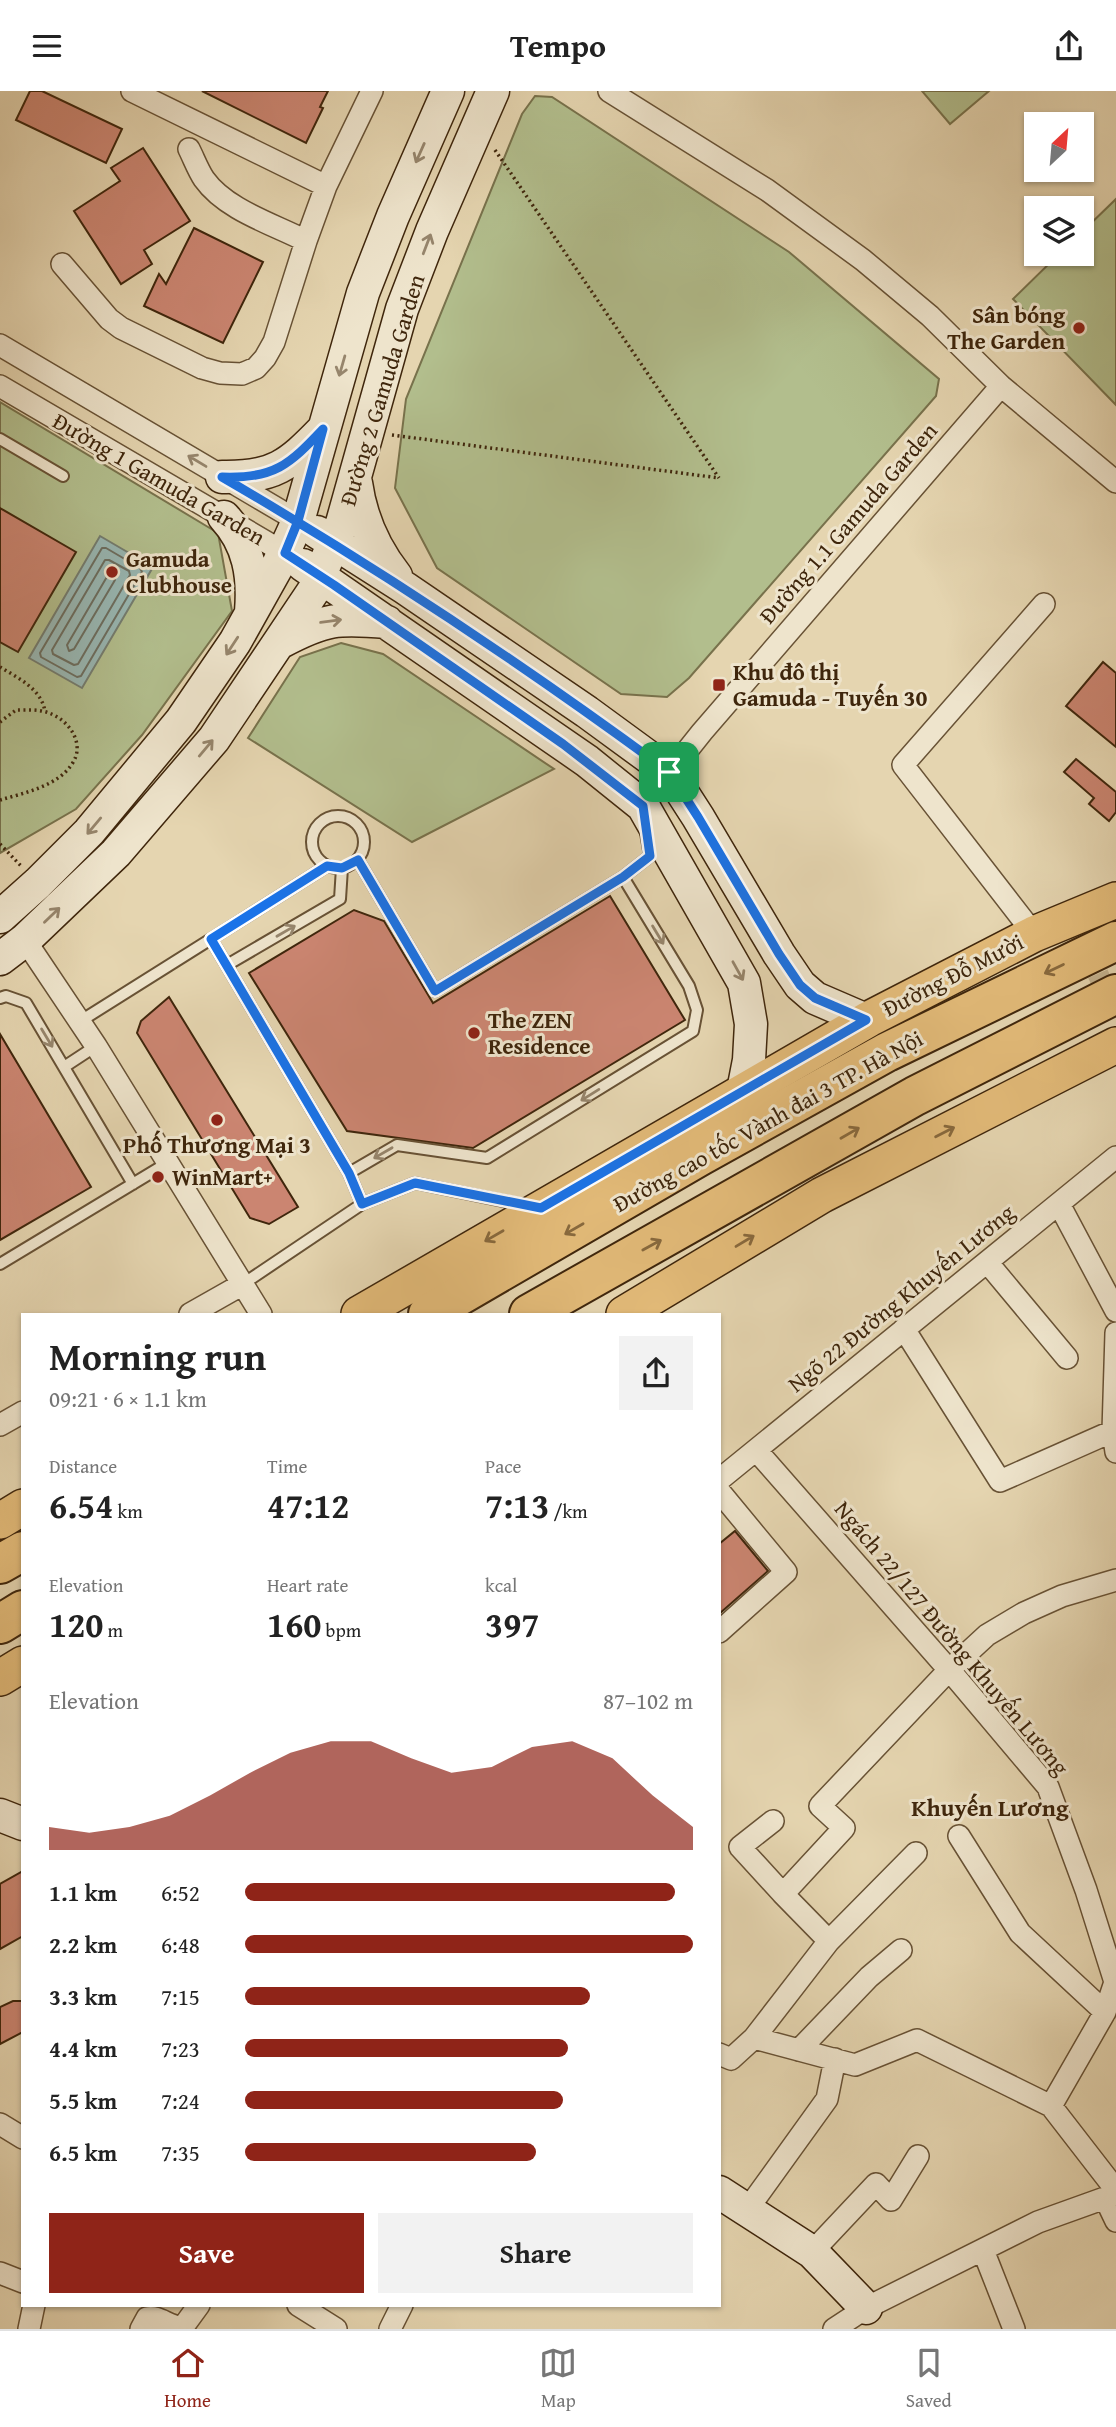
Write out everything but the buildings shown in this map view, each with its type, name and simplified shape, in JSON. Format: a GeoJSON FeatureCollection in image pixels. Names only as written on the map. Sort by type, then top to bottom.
{"type":"FeatureCollection","features":[{"type":"Feature","properties":{"kind":"highway","name":"Đường cao tốc Vành đai 3 TP. Hà Nội"},"geometry":{"type":"LineString","coordinates":[[430,1313],[700,1156],[887,1052],[1116,941]]}},
{"type":"Feature","properties":{"kind":"highway"},"geometry":{"type":"LineString","coordinates":[[531,1313],[915,1096],[1116,995]]}},
{"type":"Feature","properties":{"kind":"highway"},"geometry":{"type":"LineString","coordinates":[[0,1564],[21,1552]]}},
{"type":"Feature","properties":{"kind":"highway"},"geometry":{"type":"LineString","coordinates":[[0,1624],[21,1611]]}},
{"type":"Feature","properties":{"kind":"main road","name":"Đường Đỗ Mười"},"geometry":{"type":"LineString","coordinates":[[361,1313],[866,1020],[1034,934],[1116,900]]}},
{"type":"Feature","properties":{"kind":"main road"},"geometry":{"type":"LineString","coordinates":[[626,1313],[822,1195],[1116,1045]]}},
{"type":"Feature","properties":{"kind":"main road"},"geometry":{"type":"LineString","coordinates":[[0,1521],[21,1508]]}},
{"type":"Feature","properties":{"kind":"main road"},"geometry":{"type":"LineString","coordinates":[[0,1678],[21,1665]]}},
{"type":"Feature","properties":{"kind":"street"},"geometry":{"type":"LineString","coordinates":[[132,91],[326,186]]}},
{"type":"Feature","properties":{"kind":"street"},"geometry":{"type":"LineString","coordinates":[[62,264],[109,319],[121,328],[202,368],[220,373],[242,374],[256,368],[274,342],[326,186],[372,91]]}},
{"type":"Feature","properties":{"kind":"street","name":"Đường 2 Gamuda Garden"},"geometry":{"type":"LineString","coordinates":[[3,915],[89,832],[181,721],[250,617],[285,553],[298,521],[363,293],[393,216],[448,91]]}},
{"type":"Feature","properties":{"kind":"street","name":"Đường 2 Gamuda Garden"},"geometry":{"type":"LineString","coordinates":[[0,959],[25,940],[116,853],[214,739],[314,590],[335,543],[356,478],[402,309],[493,91]]}},
{"type":"Feature","properties":{"kind":"street"},"geometry":{"type":"LineString","coordinates":[[609,91],[767,190],[863,260],[930,316],[1001,386],[1116,482]]}},
{"type":"Feature","properties":{"kind":"street"},"geometry":{"type":"LineString","coordinates":[[189,149],[204,179],[217,193],[232,204],[306,241]]}},
{"type":"Feature","properties":{"kind":"street","name":"Đường 1 Gamuda Garden"},"geometry":{"type":"LineString","coordinates":[[0,345],[335,543],[587,712],[669,772],[800,985],[815,998],[866,1020]]}},
{"type":"Feature","properties":{"kind":"street","name":"Đường 1 Gamuda Garden"},"geometry":{"type":"LineString","coordinates":[[0,386],[285,553],[587,761],[643,806],[744,983],[751,1024],[749,1060],[743,1091]]}},
{"type":"Feature","properties":{"kind":"street","name":"Đường 1.1 Gamuda Garden"},"geometry":{"type":"LineString","coordinates":[[643,806],[734,695],[1001,386]]}},
{"type":"Feature","properties":{"kind":"street"},"geometry":{"type":"LineString","coordinates":[[222,477],[245,477],[279,468],[296,458],[323,429]]}},
{"type":"Feature","properties":{"kind":"street"},"geometry":{"type":"LineString","coordinates":[[356,478],[365,524],[378,550],[405,588]]}},
{"type":"Feature","properties":{"kind":"street"},"geometry":{"type":"LineString","coordinates":[[224,517],[237,531],[249,560],[253,594],[250,617]]}},
{"type":"Feature","properties":{"kind":"street"},"geometry":{"type":"LineString","coordinates":[[1034,934],[903,765],[1044,604]]}},
{"type":"Feature","properties":{"kind":"street"},"geometry":{"type":"LineString","coordinates":[[280,642],[310,626],[328,621],[352,619],[387,622]]}},
{"type":"Feature","properties":{"kind":"street"},"geometry":{"type":"LineString","coordinates":[[3,915],[25,940],[96,1045],[260,1313]]}},
{"type":"Feature","properties":{"kind":"street","name":"Ngõ 22 Đường Khuyến Lương"},"geometry":{"type":"LineString","coordinates":[[721,1478],[1116,1157]]}},
{"type":"Feature","properties":{"kind":"street"},"geometry":{"type":"LineString","coordinates":[[1059,1204],[1116,1311]]}},
{"type":"Feature","properties":{"kind":"street"},"geometry":{"type":"LineString","coordinates":[[987,1262],[1067,1358]]}},
{"type":"Feature","properties":{"kind":"street"},"geometry":{"type":"LineString","coordinates":[[192,1313],[243,1284]]}},
{"type":"Feature","properties":{"kind":"street"},"geometry":{"type":"LineString","coordinates":[[904,1329],[1000,1481],[1115,1442],[1116,1333]]}},
{"type":"Feature","properties":{"kind":"street"},"geometry":{"type":"LineString","coordinates":[[0,1425],[21,1413]]}},
{"type":"Feature","properties":{"kind":"street","name":"Ngách 22/127 Đường Khuyến Lương"},"geometry":{"type":"LineString","coordinates":[[756,1450],[949,1669],[1048,1787],[1086,1890],[1115,1982],[1105,2012],[1051,2106]]}},
{"type":"Feature","properties":{"kind":"street"},"geometry":{"type":"LineString","coordinates":[[721,1493],[786,1572],[721,1630]]}},
{"type":"Feature","properties":{"kind":"street"},"geometry":{"type":"LineString","coordinates":[[783,1894],[844,1828],[820,1806],[949,1669],[988,1635],[1024,1613],[1062,1596],[1116,1580]]}},
{"type":"Feature","properties":{"kind":"street"},"geometry":{"type":"LineString","coordinates":[[0,1815],[21,1823]]}},
{"type":"Feature","properties":{"kind":"street"},"geometry":{"type":"LineString","coordinates":[[774,1821],[740,1847],[829,1941]]}},
{"type":"Feature","properties":{"kind":"street"},"geometry":{"type":"LineString","coordinates":[[959,1836],[1020,1933],[1105,2012]]}},
{"type":"Feature","properties":{"kind":"street"},"geometry":{"type":"LineString","coordinates":[[721,2055],[731,2059],[754,2038],[829,1941],[916,1853]]}},
{"type":"Feature","properties":{"kind":"street"},"geometry":{"type":"LineString","coordinates":[[799,2050],[869,1977],[901,1950]]}},
{"type":"Feature","properties":{"kind":"street"},"geometry":{"type":"LineString","coordinates":[[754,2038],[855,2065],[917,2040],[1051,2106],[1112,2194],[1116,2221]]}},
{"type":"Feature","properties":{"kind":"street"},"geometry":{"type":"LineString","coordinates":[[747,2210],[827,2099],[835,2059]]}},
{"type":"Feature","properties":{"kind":"street"},"geometry":{"type":"LineString","coordinates":[[0,2124],[21,2137]]}},
{"type":"Feature","properties":{"kind":"street"},"geometry":{"type":"LineString","coordinates":[[812,2252],[876,2184],[891,2200],[918,2156]]}},
{"type":"Feature","properties":{"kind":"street"},"geometry":{"type":"LineString","coordinates":[[721,2193],[812,2252],[866,2308]]}},
{"type":"Feature","properties":{"kind":"street"},"geometry":{"type":"LineString","coordinates":[[834,2329],[866,2308],[1038,2222],[1112,2194]]}},
{"type":"Feature","properties":{"kind":"street"},"geometry":{"type":"LineString","coordinates":[[983,2250],[1014,2329]]}},
{"type":"Feature","properties":{"kind":"street"},"geometry":{"type":"LineString","coordinates":[[0,2273],[21,2280]]}},
{"type":"Feature","properties":{"kind":"street"},"geometry":{"type":"LineString","coordinates":[[29,2329],[34,2307]]}},
{"type":"Feature","properties":{"kind":"street"},"geometry":{"type":"LineString","coordinates":[[141,2329],[146,2318],[152,2317],[175,2328],[183,2327],[198,2307]]}},
{"type":"Feature","properties":{"kind":"street"},"geometry":{"type":"LineString","coordinates":[[301,2307],[337,2329]]}},
{"type":"Feature","properties":{"kind":"street"},"geometry":{"type":"LineString","coordinates":[[390,2329],[401,2307]]}},
{"type":"Feature","properties":{"kind":"lane"},"geometry":{"type":"LineString","coordinates":[[0,439],[63,476]]}},
{"type":"Feature","properties":{"kind":"lane"},"geometry":{"type":"LineString","coordinates":[[358,860],[435,991],[623,877],[650,856],[643,806]]}},
{"type":"Feature","properties":{"kind":"lane"},"geometry":{"type":"LineString","coordinates":[[337,815],[348,817],[356,823],[365,841],[358,860],[342,868],[327,866],[318,860],[313,852],[313,831],[319,823],[337,815]]}},
{"type":"Feature","properties":{"kind":"lane"},"geometry":{"type":"LineString","coordinates":[[79,1022],[327,866]]}},
{"type":"Feature","properties":{"kind":"lane"},"geometry":{"type":"LineString","coordinates":[[227,965],[341,899],[342,868]]}},
{"type":"Feature","properties":{"kind":"lane"},"geometry":{"type":"LineString","coordinates":[[349,1173],[397,1145],[487,1158],[693,1031],[697,1010],[689,986],[623,877]]}},
{"type":"Feature","properties":{"kind":"lane"},"geometry":{"type":"LineString","coordinates":[[211,939],[349,1173],[362,1204]]}},
{"type":"Feature","properties":{"kind":"lane"},"geometry":{"type":"LineString","coordinates":[[0,998],[6,996],[26,1003],[132,1184]]}},
{"type":"Feature","properties":{"kind":"lane"},"geometry":{"type":"LineString","coordinates":[[64,1067],[96,1045]]}},
{"type":"Feature","properties":{"kind":"lane"},"geometry":{"type":"LineString","coordinates":[[0,1264],[169,1162]]}},
{"type":"Feature","properties":{"kind":"lane"},"geometry":{"type":"LineString","coordinates":[[243,1284],[362,1204],[415,1183],[541,1208]]}},
{"type":"Feature","properties":{"kind":"path"},"geometry":{"type":"LineString","coordinates":[[369,432],[719,478],[478,125]]}},
{"type":"Feature","properties":{"kind":"path"},"geometry":{"type":"LineString","coordinates":[[0,668],[32,688],[44,705],[45,712]]}},
{"type":"Feature","properties":{"kind":"path"},"geometry":{"type":"LineString","coordinates":[[0,722],[16,710],[51,713],[75,732],[78,744],[73,764],[54,781],[0,800]]}},
{"type":"Feature","properties":{"kind":"green space"},"geometry":{"type":"Polygon","coordinates":[[[922,91],[989,91],[950,124],[922,91]]]}},
{"type":"Feature","properties":{"kind":"green space"},"geometry":{"type":"Polygon","coordinates":[[[535,96],[552,97],[789,252],[939,379],[936,396],[689,678],[667,697],[621,694],[437,568],[395,488],[406,399],[522,114],[535,96]]]}},
{"type":"Feature","properties":{"kind":"green space","name":"Sân bóng The Garden"},"geometry":{"type":"Polygon","coordinates":[[[1116,199],[1116,405],[1013,299],[1047,266],[1094,266],[1094,220],[1116,199]]]}},
{"type":"Feature","properties":{"kind":"green space","name":"Gamuda Clubhouse"},"geometry":{"type":"Polygon","coordinates":[[[0,402],[218,533],[232,611],[142,735],[76,809],[0,853],[0,402]]]}},
{"type":"Feature","properties":{"kind":"green space"},"geometry":{"type":"Polygon","coordinates":[[[341,643],[383,654],[554,769],[412,842],[248,738],[300,657],[341,643]]]}},
{"type":"Feature","properties":{"kind":"water"},"geometry":{"type":"Polygon","coordinates":[[[100,536],[153,567],[82,688],[29,658],[100,536]]]}},
{"type":"Feature","properties":{"kind":"tunnel"},"geometry":{"type":"LineString","coordinates":[[1073,917],[1112,1006]]}},
{"type":"Feature","properties":{"kind":"place","name":"Sân bóng The Garden"},"geometry":{"type":"Point","coordinates":[1079,328]}},
{"type":"Feature","properties":{"kind":"place","name":"Gamuda Clubhouse"},"geometry":{"type":"Point","coordinates":[112,572]}},
{"type":"Feature","properties":{"kind":"place","name":"Khu đô thị Gamuda - Tuyến 30"},"geometry":{"type":"Point","coordinates":[719,685]}},
{"type":"Feature","properties":{"kind":"place","name":"The ZEN Residence"},"geometry":{"type":"Point","coordinates":[474,1033]}},
{"type":"Feature","properties":{"kind":"place","name":"Phố Thương Mại 3"},"geometry":{"type":"Point","coordinates":[217,1120]}},
{"type":"Feature","properties":{"kind":"place","name":"WinMart+"},"geometry":{"type":"Point","coordinates":[158,1177]}},
{"type":"Feature","properties":{"kind":"district","name":"Khuyến Lương"},"geometry":{"type":"Point","coordinates":[990,1808]}},
{"type":"Feature","properties":{"kind":"route"},"geometry":{"type":"LineString","coordinates":[[669,772],[587,712],[349,551],[298,521],[222,477],[260,475],[279,468],[296,458],[323,429],[298,521],[285,553],[563,744],[643,806],[650,856],[623,877],[435,991],[358,860],[351,866],[342,868],[327,866],[211,939],[349,1173],[362,1204],[415,1183],[541,1208],[866,1020],[831,1007],[800,985],[669,772]]}}]}
